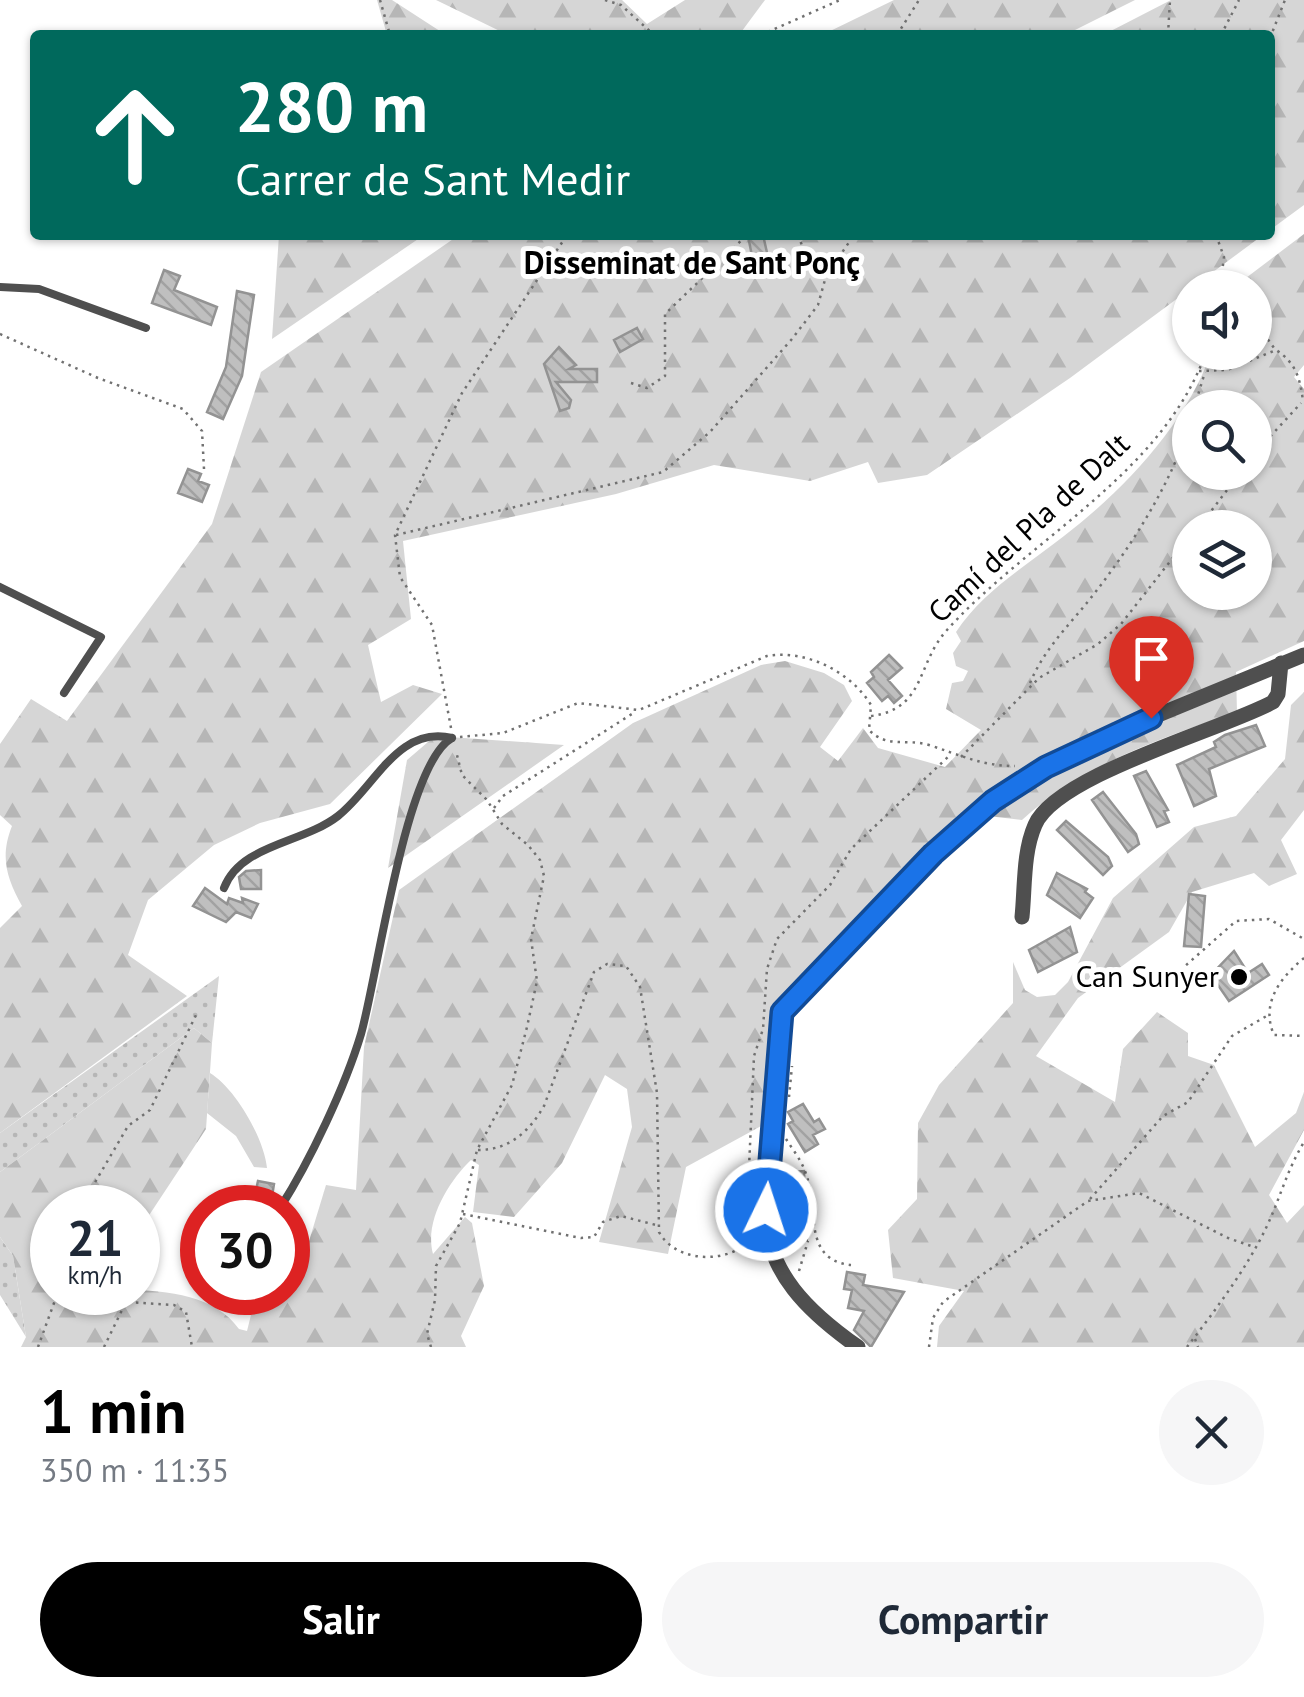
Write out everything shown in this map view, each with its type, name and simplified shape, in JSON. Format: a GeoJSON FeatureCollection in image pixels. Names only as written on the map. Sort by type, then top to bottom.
{"type":"FeatureCollection","features":[{"type":"Feature","properties":{"kind":"street"},"geometry":{"type":"LineString","coordinates":[[858,1347],[789,1284],[772,1254],[766,1218],[780,1014],[933,854],[1021,773],[1304,655]]}},
{"type":"Feature","properties":{"kind":"street"},"geometry":{"type":"LineString","coordinates":[[1022,917],[1030,840],[1044,810],[1096,778],[1273,702],[1281,663]]}},
{"type":"Feature","properties":{"kind":"lane"},"geometry":{"type":"LineString","coordinates":[[0,287],[40,289],[146,328]]}},
{"type":"Feature","properties":{"kind":"lane"},"geometry":{"type":"LineString","coordinates":[[0,587],[101,637],[64,693]]}},
{"type":"Feature","properties":{"kind":"lane"},"geometry":{"type":"LineString","coordinates":[[224,888],[232,869],[251,856],[304,837],[337,817],[396,754],[418,738],[434,734],[452,738]]}},
{"type":"Feature","properties":{"kind":"lane"},"geometry":{"type":"LineString","coordinates":[[291,1185],[350,1062],[368,1008],[415,800],[438,749],[452,738]]}},
{"type":"Feature","properties":{"kind":"path"},"geometry":{"type":"LineString","coordinates":[[380,0],[389,30]]}},
{"type":"Feature","properties":{"kind":"path"},"geometry":{"type":"LineString","coordinates":[[605,0],[621,5],[648,30]]}},
{"type":"Feature","properties":{"kind":"path"},"geometry":{"type":"LineString","coordinates":[[772,30],[840,0]]}},
{"type":"Feature","properties":{"kind":"path"},"geometry":{"type":"LineString","coordinates":[[900,30],[919,0]]}},
{"type":"Feature","properties":{"kind":"path"},"geometry":{"type":"LineString","coordinates":[[1168,30],[1170,0]]}},
{"type":"Feature","properties":{"kind":"path"},"geometry":{"type":"LineString","coordinates":[[1224,30],[1239,0]]}},
{"type":"Feature","properties":{"kind":"path"},"geometry":{"type":"LineString","coordinates":[[1273,30],[1286,0]]}},
{"type":"Feature","properties":{"kind":"path"},"geometry":{"type":"LineString","coordinates":[[431,1347],[427,1334],[435,1300],[436,1266],[463,1214],[477,1150],[512,1085],[527,1027],[537,981],[531,938],[544,876],[540,860],[462,776],[432,626],[400,578],[395,536],[462,393],[564,240]]}},
{"type":"Feature","properties":{"kind":"path"},"geometry":{"type":"LineString","coordinates":[[631,383],[647,388],[665,376],[665,314],[742,240]]}},
{"type":"Feature","properties":{"kind":"path"},"geometry":{"type":"LineString","coordinates":[[800,240],[810,269],[826,276]]}},
{"type":"Feature","properties":{"kind":"path"},"geometry":{"type":"LineString","coordinates":[[395,536],[663,472],[710,432],[792,339],[818,305],[826,276],[851,240]]}},
{"type":"Feature","properties":{"kind":"path"},"geometry":{"type":"LineString","coordinates":[[1217,240],[1224,270]]}},
{"type":"Feature","properties":{"kind":"path"},"geometry":{"type":"LineString","coordinates":[[0,334],[98,378],[184,409],[202,432],[204,469]]}},
{"type":"Feature","properties":{"kind":"path"},"geometry":{"type":"LineString","coordinates":[[1272,344],[1288,358],[1300,377],[1304,400],[1272,435]]}},
{"type":"Feature","properties":{"kind":"path"},"geometry":{"type":"LineString","coordinates":[[1272,352],[1276,350]]}},
{"type":"Feature","properties":{"kind":"path"},"geometry":{"type":"LineString","coordinates":[[1199,371],[1205,370],[1199,390]]}},
{"type":"Feature","properties":{"kind":"path","name":"Camí del Pla de Dalt"},"geometry":{"type":"LineString","coordinates":[[869,716],[893,713],[911,698],[938,640],[982,591],[1070,525],[1146,447],[1199,371]]}},
{"type":"Feature","properties":{"kind":"path"},"geometry":{"type":"LineString","coordinates":[[1028,688],[1054,639],[1098,589],[1163,493],[1172,469]]}},
{"type":"Feature","properties":{"kind":"path"},"geometry":{"type":"LineString","coordinates":[[1212,510],[1227,490]]}},
{"type":"Feature","properties":{"kind":"path"},"geometry":{"type":"LineString","coordinates":[[960,758],[1028,688],[1098,644],[1121,624],[1172,559]]}},
{"type":"Feature","properties":{"kind":"path"},"geometry":{"type":"LineString","coordinates":[[493,809],[503,796],[639,710],[776,654],[809,659],[850,679],[871,705],[869,730],[878,740],[930,746],[1021,773]]}},
{"type":"Feature","properties":{"kind":"path"},"geometry":{"type":"LineString","coordinates":[[452,738],[503,733],[578,703],[639,710]]}},
{"type":"Feature","properties":{"kind":"path"},"geometry":{"type":"LineString","coordinates":[[477,1150],[511,1142],[534,1122],[544,1106],[594,974],[607,964],[626,966],[640,987],[657,1094],[657,1226],[668,1246],[688,1254],[711,1258],[734,1252],[743,1243],[754,1056],[764,1029],[767,969],[775,942],[830,885],[852,849],[950,754]]}},
{"type":"Feature","properties":{"kind":"path"},"geometry":{"type":"LineString","coordinates":[[1158,990],[1236,922],[1269,919],[1304,939]]}},
{"type":"Feature","properties":{"kind":"path"},"geometry":{"type":"LineString","coordinates":[[1304,958],[1275,990],[1270,1014],[1274,1035],[1304,1036]]}},
{"type":"Feature","properties":{"kind":"path"},"geometry":{"type":"LineString","coordinates":[[929,1347],[933,1318],[941,1304],[1088,1202],[1163,1116],[1188,1102],[1232,1036],[1270,1014]]}},
{"type":"Feature","properties":{"kind":"path"},"geometry":{"type":"LineString","coordinates":[[93,1185],[128,1126],[150,1110],[196,1015]]}},
{"type":"Feature","properties":{"kind":"path"},"geometry":{"type":"LineString","coordinates":[[786,1102],[793,1087],[792,1064]]}},
{"type":"Feature","properties":{"kind":"path"},"geometry":{"type":"LineString","coordinates":[[784,1132],[806,1172],[817,1234],[827,1259],[852,1265]]}},
{"type":"Feature","properties":{"kind":"path"},"geometry":{"type":"LineString","coordinates":[[1187,1347],[1254,1247],[1304,1142]]}},
{"type":"Feature","properties":{"kind":"path"},"geometry":{"type":"LineString","coordinates":[[1088,1202],[1138,1193],[1254,1247]]}},
{"type":"Feature","properties":{"kind":"path"},"geometry":{"type":"LineString","coordinates":[[811,1200],[796,1230],[800,1239],[808,1240],[817,1234]]}},
{"type":"Feature","properties":{"kind":"path"},"geometry":{"type":"LineString","coordinates":[[463,1214],[581,1238],[594,1237],[603,1222],[622,1216],[657,1226]]}},
{"type":"Feature","properties":{"kind":"path"},"geometry":{"type":"LineString","coordinates":[[789,1284],[806,1260],[808,1240]]}},
{"type":"Feature","properties":{"kind":"path"},"geometry":{"type":"LineString","coordinates":[[104,1347],[126,1302],[174,1304],[191,1324],[192,1347]]}},
{"type":"Feature","properties":{"kind":"path"},"geometry":{"type":"LineString","coordinates":[[38,1347],[50,1315]]}},
{"type":"Feature","properties":{"kind":"path"},"geometry":{"type":"LineString","coordinates":[[1195,1338],[1198,1347]]}},
{"type":"Feature","properties":{"kind":"green space"},"geometry":{"type":"Polygon","coordinates":[[[377,0],[392,0],[438,30],[386,30],[377,0]]]}},
{"type":"Feature","properties":{"kind":"green space"},"geometry":{"type":"Polygon","coordinates":[[[436,0],[622,0],[647,24],[685,0],[765,0],[743,30],[498,30],[436,0]]]}},
{"type":"Feature","properties":{"kind":"green space"},"geometry":{"type":"Polygon","coordinates":[[[894,0],[1135,0],[1075,30],[832,30],[894,0]]]}},
{"type":"Feature","properties":{"kind":"green space"},"geometry":{"type":"Polygon","coordinates":[[[1171,0],[1304,0],[1304,205],[1275,226],[1275,30],[1113,30],[1171,0]]]}},
{"type":"Feature","properties":{"kind":"green space"},"geometry":{"type":"Polygon","coordinates":[[[1304,234],[1304,365],[1294,377],[1304,389],[1304,641],[1236,672],[1237,712],[1151,743],[1096,769],[1022,820],[962,813],[778,999],[763,1125],[686,1167],[668,1254],[599,1242],[632,1127],[627,1089],[605,1075],[562,1163],[514,1217],[473,1212],[479,1165],[471,1160],[440,1202],[432,1228],[433,1254],[465,1217],[472,1223],[484,1286],[461,1336],[466,1347],[21,1347],[26,1337],[13,1256],[0,1237],[0,1172],[194,1028],[212,1043],[206,1129],[160,1199],[160,1185],[30,1185],[30,1315],[160,1315],[160,1292],[180,1294],[180,1315],[226,1315],[239,1329],[247,1331],[251,1315],[310,1315],[310,1238],[326,1185],[356,1190],[364,1047],[399,890],[633,723],[761,665],[785,661],[824,673],[844,685],[852,701],[820,747],[838,761],[863,728],[878,748],[945,767],[981,730],[946,709],[952,683],[963,681],[968,671],[956,666],[953,653],[961,641],[956,632],[992,592],[1109,498],[1172,426],[1172,490],[1272,490],[1272,390],[1194,390],[1204,370],[1272,370],[1272,270],[1256,270],[1304,234]]]}},
{"type":"Feature","properties":{"kind":"green space"},"geometry":{"type":"Polygon","coordinates":[[[279,240],[417,240],[272,339],[279,240]]]}},
{"type":"Feature","properties":{"kind":"green space"},"geometry":{"type":"Polygon","coordinates":[[[452,240],[1256,240],[1216,270],[1172,270],[1172,302],[1070,378],[927,475],[878,483],[868,462],[810,481],[714,465],[616,494],[403,541],[411,619],[368,645],[381,702],[413,685],[442,694],[330,804],[260,823],[214,845],[148,900],[128,955],[187,996],[0,1133],[0,928],[22,906],[6,866],[12,826],[0,815],[0,744],[31,699],[67,721],[212,524],[261,372],[452,240]]]}},
{"type":"Feature","properties":{"kind":"green space"},"geometry":{"type":"Polygon","coordinates":[[[1304,692],[1304,810],[1281,840],[1297,874],[1269,886],[1254,873],[1192,892],[1169,932],[1078,998],[1036,1056],[1115,1102],[1123,1049],[1157,1012],[1188,1033],[1188,1056],[1214,1065],[1255,1147],[1296,1113],[1304,1092],[1304,1130],[1269,1195],[1287,1223],[1304,1205],[1304,1347],[937,1347],[939,1326],[964,1291],[893,1278],[888,1230],[917,1199],[918,1123],[939,1085],[1013,1003],[1013,962],[1025,990],[1037,997],[1055,995],[1068,982],[1113,898],[1194,827],[1236,816],[1285,759],[1291,705],[1304,692]]]}},
{"type":"Feature","properties":{"kind":"green space"},"geometry":{"type":"Polygon","coordinates":[[[435,736],[564,745],[388,868],[407,760],[435,736]]]}},
{"type":"Feature","properties":{"kind":"green space"},"geometry":{"type":"Polygon","coordinates":[[[219,976],[212,1043],[194,1028],[0,1172],[0,1133],[219,976]]]}},
{"type":"Feature","properties":{"kind":"green space"},"geometry":{"type":"Polygon","coordinates":[[[210,1073],[229,1090],[247,1115],[267,1168],[254,1167],[236,1136],[207,1113],[210,1073]]]}},
{"type":"Feature","properties":{"kind":"green space"},"geometry":{"type":"Polygon","coordinates":[[[0,1237],[13,1256],[26,1337],[0,1295],[0,1237]]]}},
{"type":"Feature","properties":{"kind":"building"},"geometry":{"type":"Polygon","coordinates":[[[749,240],[764,240],[768,257],[753,261],[749,240]]]}},
{"type":"Feature","properties":{"kind":"building"},"geometry":{"type":"Polygon","coordinates":[[[164,270],[180,276],[174,290],[217,307],[211,325],[152,303],[164,270]]]}},
{"type":"Feature","properties":{"kind":"building"},"geometry":{"type":"Polygon","coordinates":[[[237,291],[254,295],[242,376],[223,419],[207,412],[226,367],[237,291]]]}},
{"type":"Feature","properties":{"kind":"building"},"geometry":{"type":"Polygon","coordinates":[[[637,328],[643,339],[620,352],[614,340],[637,328]]]}},
{"type":"Feature","properties":{"kind":"building"},"geometry":{"type":"Polygon","coordinates":[[[559,347],[576,365],[569,369],[597,369],[597,382],[556,382],[571,400],[569,408],[560,411],[544,364],[559,347]]]}},
{"type":"Feature","properties":{"kind":"building"},"geometry":{"type":"Polygon","coordinates":[[[188,469],[201,474],[198,481],[209,485],[202,502],[178,493],[188,469]]]}},
{"type":"Feature","properties":{"kind":"building"},"geometry":{"type":"Polygon","coordinates":[[[889,655],[902,668],[888,680],[902,696],[894,703],[888,696],[882,701],[867,683],[874,677],[871,672],[889,655]]]}},
{"type":"Feature","properties":{"kind":"building"},"geometry":{"type":"Polygon","coordinates":[[[1256,725],[1265,746],[1209,769],[1216,796],[1194,806],[1177,765],[1216,747],[1214,742],[1225,735],[1256,725]]]}},
{"type":"Feature","properties":{"kind":"building"},"geometry":{"type":"Polygon","coordinates":[[[1146,771],[1168,810],[1164,811],[1169,822],[1157,827],[1134,776],[1146,771]]]}},
{"type":"Feature","properties":{"kind":"building"},"geometry":{"type":"Polygon","coordinates":[[[1103,792],[1136,834],[1139,844],[1128,852],[1092,800],[1103,792]]]}},
{"type":"Feature","properties":{"kind":"building"},"geometry":{"type":"Polygon","coordinates":[[[1066,821],[1108,857],[1112,866],[1103,875],[1057,830],[1066,821]]]}},
{"type":"Feature","properties":{"kind":"building"},"geometry":{"type":"Polygon","coordinates":[[[261,870],[261,889],[241,889],[239,877],[246,871],[261,870]]]}},
{"type":"Feature","properties":{"kind":"building"},"geometry":{"type":"Polygon","coordinates":[[[1057,873],[1087,889],[1085,892],[1093,898],[1080,918],[1047,895],[1057,873]]]}},
{"type":"Feature","properties":{"kind":"building"},"geometry":{"type":"Polygon","coordinates":[[[205,888],[227,904],[229,898],[243,903],[242,898],[258,904],[251,918],[236,912],[226,922],[193,906],[205,888]]]}},
{"type":"Feature","properties":{"kind":"building"},"geometry":{"type":"Polygon","coordinates":[[[1189,894],[1205,896],[1201,947],[1184,946],[1189,894]]]}},
{"type":"Feature","properties":{"kind":"building"},"geometry":{"type":"Polygon","coordinates":[[[1070,927],[1077,952],[1038,972],[1029,950],[1070,927]]]}},
{"type":"Feature","properties":{"kind":"building","name":"Can Sunyer"},"geometry":{"type":"Polygon","coordinates":[[[1234,951],[1248,973],[1262,964],[1269,975],[1229,1001],[1211,975],[1234,951]]]}},
{"type":"Feature","properties":{"kind":"building"},"geometry":{"type":"Polygon","coordinates":[[[803,1104],[814,1122],[819,1119],[825,1129],[813,1135],[818,1144],[805,1152],[788,1124],[793,1121],[788,1112],[803,1104]]]}},
{"type":"Feature","properties":{"kind":"building"},"geometry":{"type":"Polygon","coordinates":[[[804,1171],[805,1206],[794,1207],[793,1172],[804,1171]]]}},
{"type":"Feature","properties":{"kind":"building"},"geometry":{"type":"Polygon","coordinates":[[[847,1272],[865,1275],[863,1285],[904,1292],[871,1347],[854,1330],[864,1311],[848,1308],[852,1290],[844,1289],[847,1272]]]}},
{"type":"Feature","properties":{"kind":"place","name":"Can Sunyer"},"geometry":{"type":"Point","coordinates":[1239,977]}},
{"type":"Feature","properties":{"kind":"district","name":"Disseminat de Sant Ponç"},"geometry":{"type":"Point","coordinates":[692,263]}},
{"type":"Feature","properties":{"kind":"route"},"geometry":{"type":"LineString","coordinates":[[766,1210],[778,1082],[778,1021],[782,1012],[964,824],[1022,780],[1151,718]]}}]}
